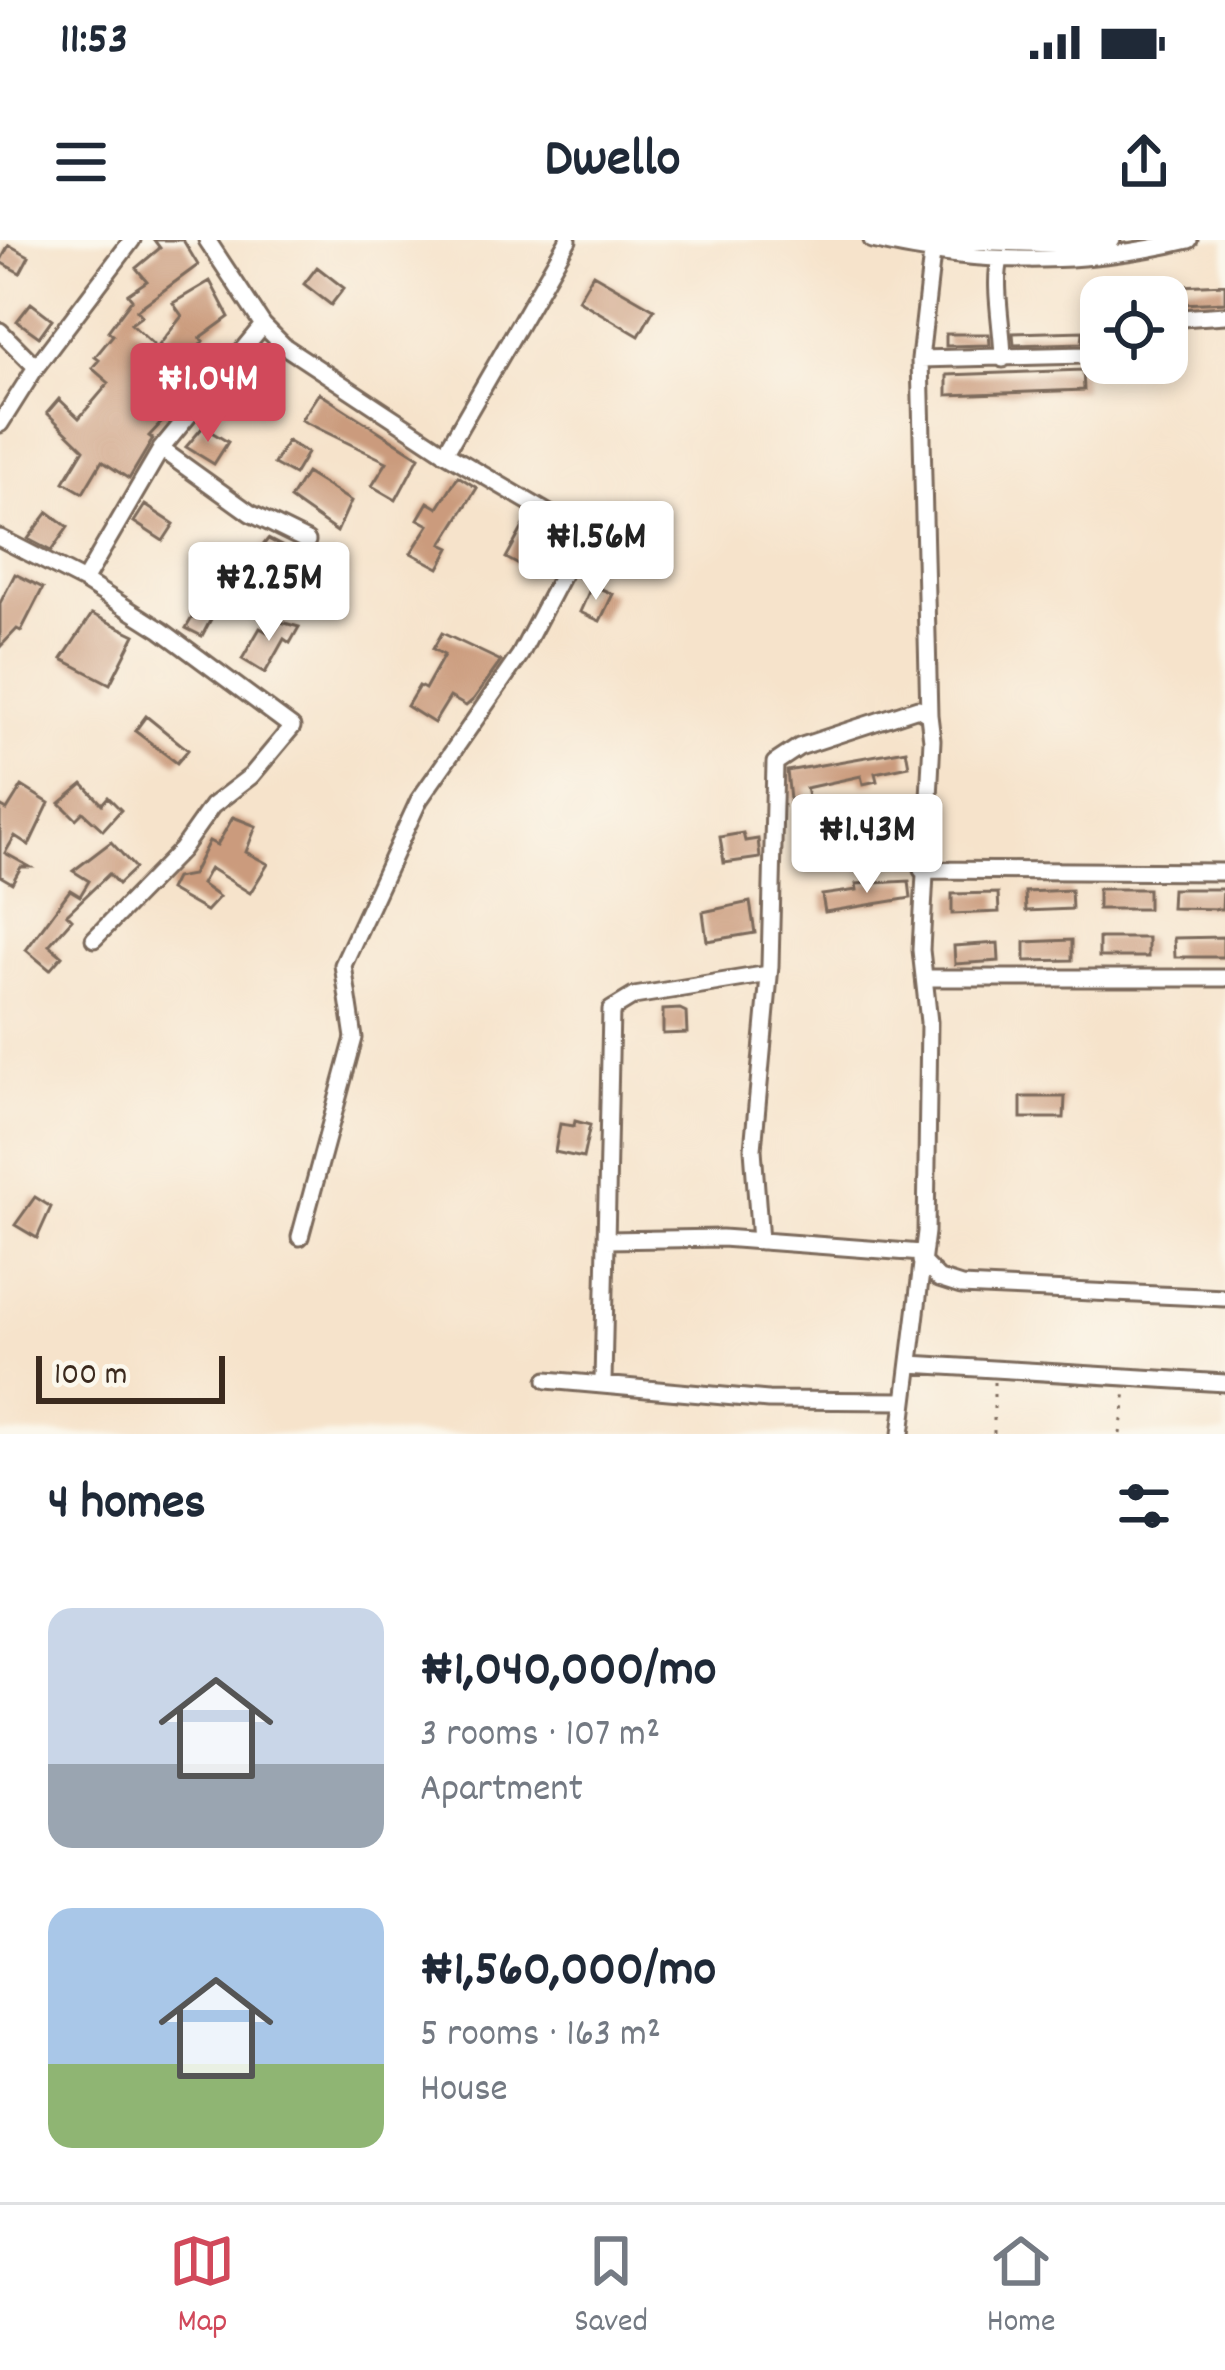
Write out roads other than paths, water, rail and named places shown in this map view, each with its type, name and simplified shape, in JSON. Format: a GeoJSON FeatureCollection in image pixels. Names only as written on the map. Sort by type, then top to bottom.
{"type":"FeatureCollection","features":[{"type":"Feature","properties":{"kind":"street"},"geometry":{"type":"LineString","coordinates":[[0,424],[36,367],[132,240]]}},
{"type":"Feature","properties":{"kind":"street"},"geometry":{"type":"LineString","coordinates":[[206,240],[262,325],[284,346],[445,453],[582,533],[589,540],[583,535],[520,655],[419,800],[343,965],[354,1038],[300,1237]]}},
{"type":"Feature","properties":{"kind":"street"},"geometry":{"type":"LineString","coordinates":[[445,453],[568,240]]}},
{"type":"Feature","properties":{"kind":"street"},"geometry":{"type":"LineString","coordinates":[[872,240],[1000,261],[1107,258],[1189,240]]}},
{"type":"Feature","properties":{"kind":"street"},"geometry":{"type":"LineString","coordinates":[[935,247],[1112,240]]}},
{"type":"Feature","properties":{"kind":"street"},"geometry":{"type":"LineString","coordinates":[[901,1434],[922,1257],[928,978],[921,950],[922,870],[929,715],[920,359],[935,247]]}},
{"type":"Feature","properties":{"kind":"street"},"geometry":{"type":"LineString","coordinates":[[1000,261],[995,277],[1003,311],[1003,358]]}},
{"type":"Feature","properties":{"kind":"street"},"geometry":{"type":"LineString","coordinates":[[1188,318],[1225,315]]}},
{"type":"Feature","properties":{"kind":"street"},"geometry":{"type":"LineString","coordinates":[[84,580],[160,449],[262,325]]}},
{"type":"Feature","properties":{"kind":"street"},"geometry":{"type":"LineString","coordinates":[[0,331],[36,367]]}},
{"type":"Feature","properties":{"kind":"street"},"geometry":{"type":"LineString","coordinates":[[920,359],[1080,355]]}},
{"type":"Feature","properties":{"kind":"street"},"geometry":{"type":"LineString","coordinates":[[160,449],[250,513],[307,542]]}},
{"type":"Feature","properties":{"kind":"street"},"geometry":{"type":"LineString","coordinates":[[0,538],[84,580],[292,727],[251,776],[212,806],[181,850],[94,939]]}},
{"type":"Feature","properties":{"kind":"street"},"geometry":{"type":"LineString","coordinates":[[760,1240],[753,1148],[769,974],[775,763],[799,747],[913,708],[929,715]]}},
{"type":"Feature","properties":{"kind":"street"},"geometry":{"type":"LineString","coordinates":[[922,870],[1225,872]]}},
{"type":"Feature","properties":{"kind":"street"},"geometry":{"type":"LineString","coordinates":[[603,1382],[608,1019],[613,1007],[634,995],[769,974]]}},
{"type":"Feature","properties":{"kind":"street"},"geometry":{"type":"LineString","coordinates":[[928,978],[1225,978]]}},
{"type":"Feature","properties":{"kind":"street"},"geometry":{"type":"LineString","coordinates":[[607,1240],[760,1240],[922,1257],[939,1279],[962,1286],[1225,1298]]}},
{"type":"Feature","properties":{"kind":"street"},"geometry":{"type":"LineString","coordinates":[[910,1364],[1225,1384]]}},
{"type":"Feature","properties":{"kind":"street"},"geometry":{"type":"LineString","coordinates":[[547,1380],[768,1400],[904,1401]]}}]}
